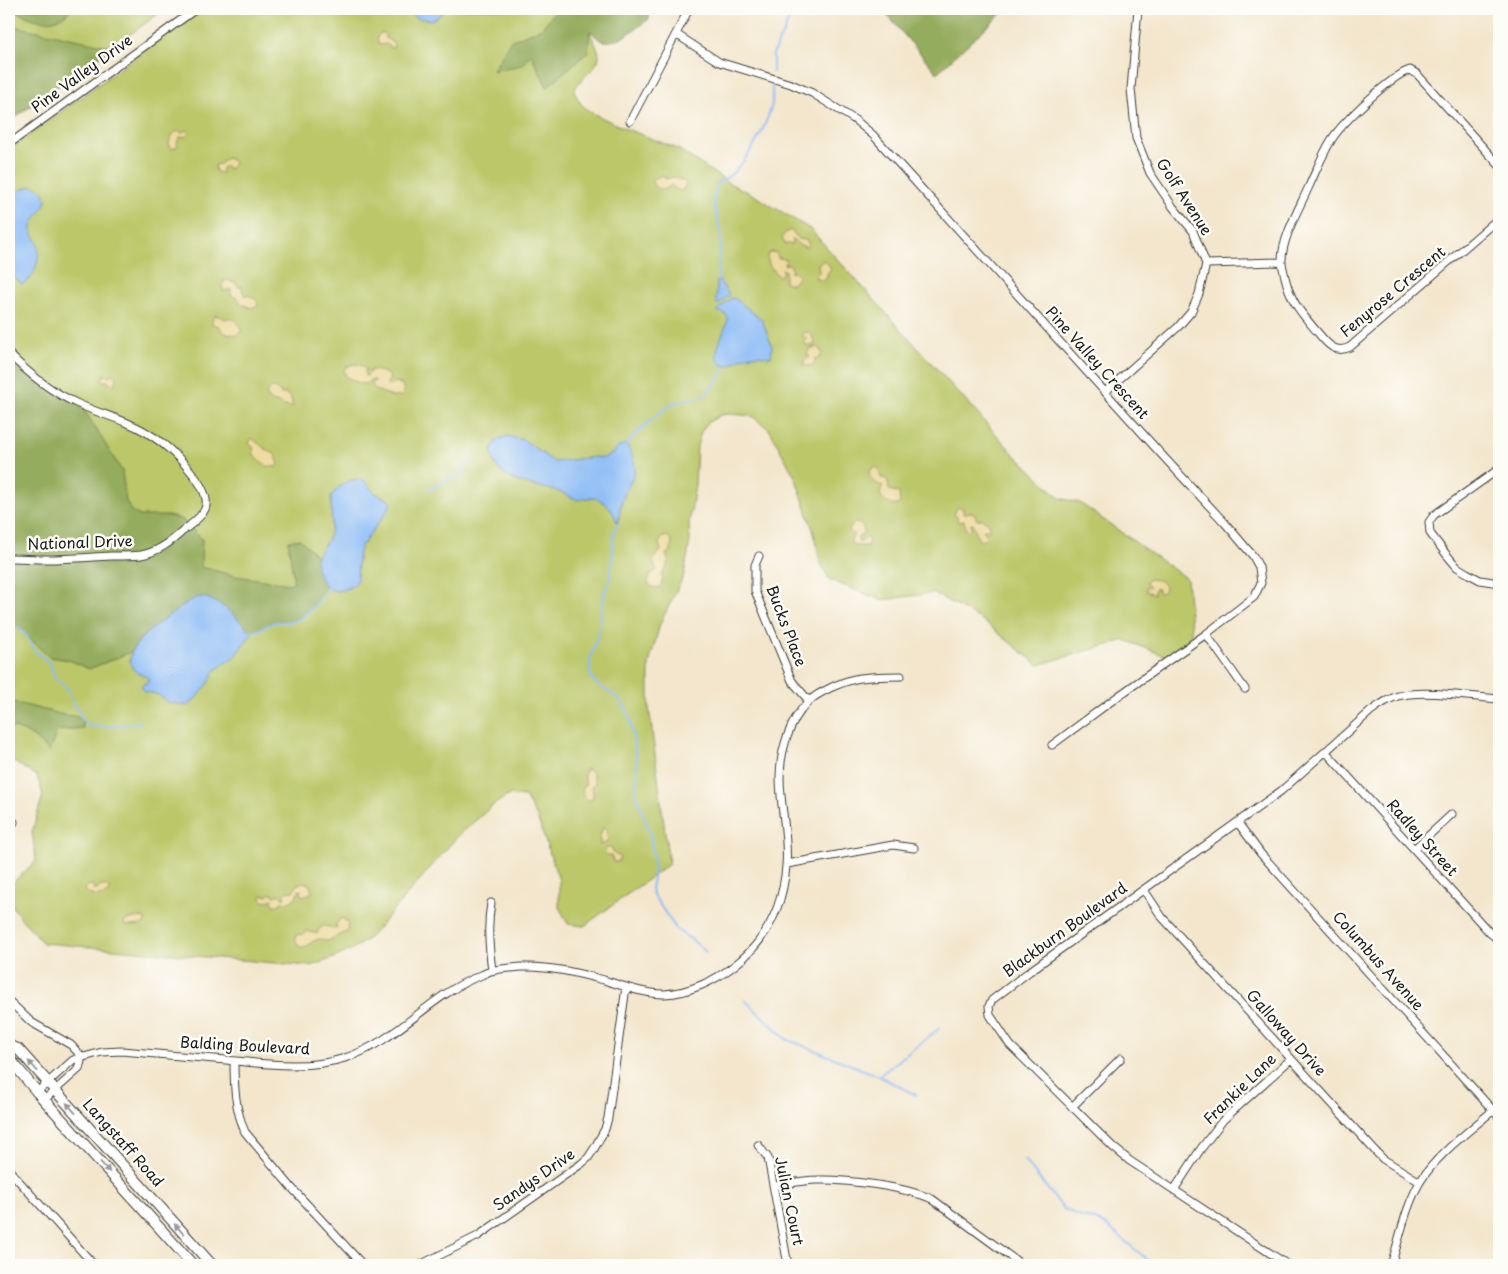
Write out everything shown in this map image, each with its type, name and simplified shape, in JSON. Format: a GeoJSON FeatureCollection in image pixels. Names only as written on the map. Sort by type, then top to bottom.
{"type":"FeatureCollection","features":[{"type":"Feature","properties":{"kind":"main road","name":"Langstaff Road"},"geometry":{"type":"LineString","coordinates":[[9,1046],[18,1049],[212,1265]]}},
{"type":"Feature","properties":{"kind":"main road","name":"Langstaff Road"},"geometry":{"type":"LineString","coordinates":[[9,1058],[44,1100],[193,1265]]}},
{"type":"Feature","properties":{"kind":"street","name":"Pine Valley Drive"},"geometry":{"type":"LineString","coordinates":[[9,144],[196,9]]}},
{"type":"Feature","properties":{"kind":"street"},"geometry":{"type":"LineString","coordinates":[[630,122],[689,9]]}},
{"type":"Feature","properties":{"kind":"street","name":"Golf Avenue"},"geometry":{"type":"LineString","coordinates":[[1138,9],[1131,89],[1136,138],[1150,173],[1173,207],[1193,231],[1206,264]]}},
{"type":"Feature","properties":{"kind":"street","name":"Pine Valley Crescent"},"geometry":{"type":"LineString","coordinates":[[676,34],[719,62],[812,93],[855,120],[888,150],[1225,523],[1253,556],[1259,567],[1261,582],[1254,597],[1052,745]]}},
{"type":"Feature","properties":{"kind":"street","name":"Fenyrose Crescent"},"geometry":{"type":"LineString","coordinates":[[1499,165],[1417,74],[1410,70],[1395,77],[1353,116],[1331,140],[1287,237],[1282,262],[1293,301],[1324,340],[1336,350],[1344,351],[1350,348],[1499,218]]}},
{"type":"Feature","properties":{"kind":"street"},"geometry":{"type":"LineString","coordinates":[[1105,392],[1178,327],[1191,312],[1200,294],[1206,264],[1282,262]]}},
{"type":"Feature","properties":{"kind":"street","name":"National Drive"},"geometry":{"type":"LineString","coordinates":[[9,354],[28,373],[50,390],[77,404],[119,419],[154,436],[187,468],[203,490],[206,508],[201,515],[174,539],[163,547],[142,555],[9,558]]}},
{"type":"Feature","properties":{"kind":"street"},"geometry":{"type":"LineString","coordinates":[[1499,469],[1434,515],[1430,522],[1430,533],[1457,567],[1480,580],[1499,583]]}},
{"type":"Feature","properties":{"kind":"street","name":"Bucks Place"},"geometry":{"type":"LineString","coordinates":[[759,556],[755,565],[755,590],[792,681],[809,701]]}},
{"type":"Feature","properties":{"kind":"street"},"geometry":{"type":"LineString","coordinates":[[1206,634],[1245,688]]}},
{"type":"Feature","properties":{"kind":"street","name":"Balding Boulevard"},"geometry":{"type":"LineString","coordinates":[[82,1057],[102,1052],[122,1051],[282,1065],[310,1065],[345,1058],[375,1045],[452,989],[492,970],[528,967],[562,970],[626,987],[664,994],[685,991],[709,982],[735,965],[760,941],[770,925],[784,888],[787,864],[780,764],[786,739],[793,725],[809,701],[828,689],[852,679],[901,676]]}},
{"type":"Feature","properties":{"kind":"street","name":"Blackburn Boulevard"},"geometry":{"type":"LineString","coordinates":[[1288,1265],[1120,1154],[1006,1040],[992,1019],[989,1006],[995,998],[1030,971],[1293,782],[1377,706],[1398,696],[1419,694],[1499,699]]}},
{"type":"Feature","properties":{"kind":"street","name":"Radley Street"},"geometry":{"type":"LineString","coordinates":[[1326,752],[1490,933],[1499,940]]}},
{"type":"Feature","properties":{"kind":"street"},"geometry":{"type":"LineString","coordinates":[[1414,850],[1452,814]]}},
{"type":"Feature","properties":{"kind":"street","name":"Columbus Avenue"},"geometry":{"type":"LineString","coordinates":[[1238,823],[1261,854],[1496,1108],[1499,1117]]}},
{"type":"Feature","properties":{"kind":"street"},"geometry":{"type":"LineString","coordinates":[[787,864],[893,846],[914,848]]}},
{"type":"Feature","properties":{"kind":"street","name":"Galloway Drive"},"geometry":{"type":"LineString","coordinates":[[1144,890],[1162,917],[1376,1152],[1391,1165],[1420,1182]]}},
{"type":"Feature","properties":{"kind":"street"},"geometry":{"type":"LineString","coordinates":[[491,903],[488,936],[492,970]]}},
{"type":"Feature","properties":{"kind":"street","name":"Sandys Drive"},"geometry":{"type":"LineString","coordinates":[[420,1265],[478,1236],[588,1158],[605,1129],[608,1118],[626,987]]}},
{"type":"Feature","properties":{"kind":"street"},"geometry":{"type":"LineString","coordinates":[[9,1001],[32,1022],[71,1045],[82,1057],[78,1069],[51,1086],[37,1092]]}},
{"type":"Feature","properties":{"kind":"street"},"geometry":{"type":"LineString","coordinates":[[1072,1107],[1121,1058]]}},
{"type":"Feature","properties":{"kind":"street","name":"Frankie Lane"},"geometry":{"type":"LineString","coordinates":[[1174,1190],[1200,1150],[1223,1120],[1291,1059]]}},
{"type":"Feature","properties":{"kind":"street"},"geometry":{"type":"LineString","coordinates":[[234,1061],[236,1105],[245,1132],[291,1187],[363,1265]]}},
{"type":"Feature","properties":{"kind":"street"},"geometry":{"type":"LineString","coordinates":[[44,1100],[51,1086]]}},
{"type":"Feature","properties":{"kind":"street"},"geometry":{"type":"LineString","coordinates":[[1392,1265],[1407,1212],[1420,1182],[1446,1152],[1496,1108]]}},
{"type":"Feature","properties":{"kind":"street","name":"Julian Court"},"geometry":{"type":"LineString","coordinates":[[758,1145],[768,1158],[788,1265]]}},
{"type":"Feature","properties":{"kind":"street"},"geometry":{"type":"LineString","coordinates":[[9,1170],[94,1265]]}},
{"type":"Feature","properties":{"kind":"street"},"geometry":{"type":"LineString","coordinates":[[774,1186],[806,1180],[832,1180],[914,1192],[932,1199],[1022,1265]]}},
{"type":"Feature","properties":{"kind":"green space"},"geometry":{"type":"Polygon","coordinates":[[[9,9],[165,9],[9,122],[9,9]]]}},
{"type":"Feature","properties":{"kind":"green space"},"geometry":{"type":"Polygon","coordinates":[[[12,9],[72,9],[58,19],[43,21],[28,17],[12,9]]]}},
{"type":"Feature","properties":{"kind":"green space"},"geometry":{"type":"Polygon","coordinates":[[[201,9],[588,9],[590,32],[599,57],[595,66],[579,83],[574,92],[581,104],[590,112],[624,128],[678,149],[729,183],[752,194],[810,229],[1012,452],[1060,498],[1080,503],[1187,579],[1192,640],[1173,659],[1125,640],[1038,665],[982,620],[933,593],[882,600],[829,579],[820,562],[814,533],[796,479],[769,429],[752,416],[721,415],[707,423],[701,432],[697,446],[695,485],[689,524],[690,541],[684,575],[660,624],[649,664],[649,707],[669,864],[584,926],[568,924],[559,907],[559,880],[537,817],[525,797],[509,795],[493,805],[456,838],[372,935],[351,950],[310,966],[43,943],[19,916],[9,901],[9,886],[36,861],[32,832],[43,795],[37,776],[9,759],[9,150],[201,9]]]}},
{"type":"Feature","properties":{"kind":"green space"},"geometry":{"type":"Polygon","coordinates":[[[557,9],[650,9],[649,19],[619,39],[605,41],[599,39],[590,31],[588,52],[547,87],[531,54],[522,65],[493,71],[510,41],[542,28],[557,9]]]}},
{"type":"Feature","properties":{"kind":"green space"},"geometry":{"type":"Polygon","coordinates":[[[882,9],[1006,9],[937,73],[882,9]]]}},
{"type":"Feature","properties":{"kind":"green space"},"geometry":{"type":"Polygon","coordinates":[[[9,25],[113,47],[9,120],[9,25]]]}},
{"type":"Feature","properties":{"kind":"green space"},"geometry":{"type":"Polygon","coordinates":[[[24,367],[73,401],[86,413],[122,471],[126,501],[131,511],[140,516],[169,516],[183,520],[202,539],[201,567],[236,576],[289,584],[294,582],[288,541],[300,539],[317,556],[319,573],[328,587],[313,608],[302,618],[291,622],[275,622],[252,633],[237,618],[207,598],[143,636],[131,652],[89,669],[69,660],[49,657],[24,633],[9,623],[9,368],[24,367]]]}},
{"type":"Feature","properties":{"kind":"green space"},"geometry":{"type":"Polygon","coordinates":[[[9,701],[78,717],[83,722],[83,728],[57,731],[49,752],[31,736],[21,730],[9,727],[9,701]]]}},
{"type":"Feature","properties":{"kind":"sand"},"geometry":{"type":"Polygon","coordinates":[[[381,33],[384,33],[386,38],[394,44],[393,48],[387,44],[379,45],[377,38],[381,33]]]}},
{"type":"Feature","properties":{"kind":"sand"},"geometry":{"type":"Polygon","coordinates":[[[185,130],[189,133],[188,136],[180,137],[177,142],[178,146],[172,149],[169,144],[172,136],[179,131],[182,133],[185,130]]]}},
{"type":"Feature","properties":{"kind":"sand"},"geometry":{"type":"Polygon","coordinates":[[[226,158],[234,163],[230,169],[225,166],[222,168],[222,173],[216,172],[215,165],[220,164],[226,158]]]}},
{"type":"Feature","properties":{"kind":"sand"},"geometry":{"type":"Polygon","coordinates":[[[662,175],[665,179],[674,177],[684,181],[686,184],[682,191],[677,190],[671,185],[666,189],[656,188],[652,180],[662,175]]]}},
{"type":"Feature","properties":{"kind":"sand"},"geometry":{"type":"Polygon","coordinates":[[[791,230],[799,239],[806,240],[809,245],[806,247],[799,245],[793,239],[792,244],[785,244],[782,238],[785,233],[791,230]]]}},
{"type":"Feature","properties":{"kind":"sand"},"geometry":{"type":"Polygon","coordinates":[[[769,253],[777,254],[778,258],[785,259],[784,265],[789,264],[791,266],[792,270],[790,272],[797,273],[798,277],[795,282],[790,284],[785,282],[785,270],[782,269],[782,275],[779,276],[770,267],[767,257],[769,253]]]}},
{"type":"Feature","properties":{"kind":"sand"},"geometry":{"type":"Polygon","coordinates":[[[825,261],[831,268],[827,278],[824,280],[816,279],[816,275],[819,272],[818,264],[825,261]]]}},
{"type":"Feature","properties":{"kind":"sand"},"geometry":{"type":"Polygon","coordinates":[[[229,279],[231,282],[235,282],[238,287],[241,286],[244,295],[256,299],[258,306],[249,308],[241,304],[238,298],[231,295],[231,289],[223,291],[223,282],[229,279]]]}},
{"type":"Feature","properties":{"kind":"sand"},"geometry":{"type":"Polygon","coordinates":[[[215,315],[223,319],[229,318],[236,321],[241,328],[241,332],[237,335],[224,333],[219,326],[212,324],[215,315]]]}},
{"type":"Feature","properties":{"kind":"sand"},"geometry":{"type":"Polygon","coordinates":[[[807,332],[811,334],[814,345],[807,346],[804,341],[808,339],[802,336],[807,332]]]}},
{"type":"Feature","properties":{"kind":"sand"},"geometry":{"type":"Polygon","coordinates":[[[814,347],[819,348],[822,354],[818,360],[815,358],[814,364],[810,366],[804,365],[804,361],[810,357],[807,354],[810,348],[814,349],[814,347]]]}},
{"type":"Feature","properties":{"kind":"sand"},"geometry":{"type":"Polygon","coordinates":[[[354,364],[365,368],[365,376],[371,370],[383,372],[389,376],[390,380],[387,382],[387,385],[390,386],[395,382],[401,384],[404,390],[402,396],[392,397],[374,389],[372,385],[375,380],[370,380],[367,384],[359,383],[346,377],[344,371],[346,367],[354,364]]]}},
{"type":"Feature","properties":{"kind":"sand"},"geometry":{"type":"Polygon","coordinates":[[[104,373],[108,377],[112,374],[116,376],[117,379],[113,385],[103,381],[101,378],[104,377],[104,373]]]}},
{"type":"Feature","properties":{"kind":"sand"},"geometry":{"type":"Polygon","coordinates":[[[271,388],[277,389],[281,394],[286,394],[291,398],[293,407],[270,400],[266,394],[271,388]]]}},
{"type":"Feature","properties":{"kind":"sand"},"geometry":{"type":"Polygon","coordinates":[[[252,438],[275,454],[279,464],[277,467],[267,466],[254,456],[253,447],[249,443],[252,438]]]}},
{"type":"Feature","properties":{"kind":"sand"},"geometry":{"type":"Polygon","coordinates":[[[875,467],[879,469],[881,478],[885,478],[888,482],[889,490],[899,493],[900,503],[897,505],[891,505],[881,497],[880,494],[883,486],[875,483],[869,476],[870,470],[875,467]]]}},
{"type":"Feature","properties":{"kind":"sand"},"geometry":{"type":"Polygon","coordinates":[[[957,507],[963,508],[963,514],[971,512],[977,520],[982,519],[989,523],[990,529],[983,530],[987,536],[982,541],[978,539],[973,523],[971,523],[971,528],[968,531],[964,520],[958,522],[957,517],[954,515],[957,507]]]}},
{"type":"Feature","properties":{"kind":"sand"},"geometry":{"type":"Polygon","coordinates":[[[854,523],[860,524],[863,527],[864,532],[858,537],[858,541],[860,543],[864,538],[869,539],[868,546],[856,546],[851,543],[854,535],[849,531],[854,523]]]}},
{"type":"Feature","properties":{"kind":"sand"},"geometry":{"type":"Polygon","coordinates":[[[667,536],[672,541],[671,551],[666,554],[669,562],[661,576],[663,578],[661,586],[658,588],[652,587],[648,583],[650,575],[657,570],[653,562],[656,555],[661,551],[659,543],[662,538],[667,536]]]}},
{"type":"Feature","properties":{"kind":"sand"},"geometry":{"type":"Polygon","coordinates":[[[1149,579],[1159,580],[1165,586],[1164,592],[1159,593],[1157,588],[1154,590],[1154,594],[1146,591],[1146,587],[1150,587],[1146,583],[1149,579]]]}},
{"type":"Feature","properties":{"kind":"sand"},"geometry":{"type":"Polygon","coordinates":[[[586,769],[592,772],[595,784],[591,787],[593,798],[588,801],[585,799],[583,792],[583,786],[586,784],[584,776],[586,769]]]}},
{"type":"Feature","properties":{"kind":"sand"},"geometry":{"type":"Polygon","coordinates":[[[604,826],[607,830],[608,842],[600,845],[600,835],[604,826]]]}},
{"type":"Feature","properties":{"kind":"sand"},"geometry":{"type":"Polygon","coordinates":[[[611,847],[614,854],[620,857],[618,862],[613,862],[612,856],[605,854],[605,850],[611,847]]]}},
{"type":"Feature","properties":{"kind":"sand"},"geometry":{"type":"Polygon","coordinates":[[[303,882],[310,885],[312,893],[302,896],[301,890],[299,890],[297,896],[290,902],[281,902],[275,906],[272,902],[273,899],[264,902],[261,898],[262,895],[267,896],[271,893],[275,896],[279,894],[284,898],[285,892],[293,891],[298,884],[303,882]]]}},
{"type":"Feature","properties":{"kind":"sand"},"geometry":{"type":"Polygon","coordinates":[[[89,885],[93,885],[94,889],[97,890],[101,886],[106,886],[109,888],[108,893],[98,897],[88,894],[85,889],[89,885]]]}},
{"type":"Feature","properties":{"kind":"sand"},"geometry":{"type":"Polygon","coordinates":[[[138,917],[145,919],[142,925],[126,926],[124,923],[125,921],[138,917]]]}},
{"type":"Feature","properties":{"kind":"sand"},"geometry":{"type":"Polygon","coordinates":[[[341,918],[348,922],[348,931],[327,941],[315,940],[303,947],[297,944],[295,938],[297,934],[303,935],[306,931],[317,934],[319,929],[324,926],[337,929],[336,924],[341,918]]]}},
{"type":"Feature","properties":{"kind":"water"},"geometry":{"type":"Polygon","coordinates":[[[406,9],[444,9],[440,15],[432,20],[416,18],[406,9]]]}},
{"type":"Feature","properties":{"kind":"water"},"geometry":{"type":"Polygon","coordinates":[[[31,186],[42,190],[46,200],[32,227],[39,250],[36,268],[30,279],[21,284],[9,270],[9,262],[13,255],[9,245],[9,200],[20,190],[31,186]]]}},
{"type":"Feature","properties":{"kind":"water"},"geometry":{"type":"Polygon","coordinates":[[[719,280],[729,295],[718,305],[716,303],[717,281],[719,280]]]}},
{"type":"Feature","properties":{"kind":"water"},"geometry":{"type":"Polygon","coordinates":[[[731,298],[736,299],[762,320],[772,346],[771,357],[750,355],[729,366],[721,364],[718,360],[718,347],[728,319],[725,314],[717,311],[731,298]]]}},
{"type":"Feature","properties":{"kind":"water"},"geometry":{"type":"Polygon","coordinates":[[[507,436],[524,440],[554,462],[594,457],[604,458],[615,452],[615,449],[625,444],[627,445],[632,455],[635,470],[620,508],[617,524],[611,510],[600,500],[586,498],[578,500],[560,492],[525,484],[505,475],[493,460],[492,448],[497,440],[507,436]]]}},
{"type":"Feature","properties":{"kind":"water"},"geometry":{"type":"Polygon","coordinates":[[[359,479],[364,480],[374,492],[392,502],[365,543],[361,545],[358,558],[357,582],[353,586],[336,591],[323,582],[317,572],[317,556],[327,541],[331,529],[331,497],[343,484],[359,479]]]}},
{"type":"Feature","properties":{"kind":"water"},"geometry":{"type":"Polygon","coordinates":[[[201,597],[222,606],[252,633],[234,657],[214,671],[209,683],[190,705],[170,703],[157,694],[145,692],[142,688],[142,684],[147,683],[149,678],[135,671],[130,662],[132,651],[150,630],[195,598],[201,597]]]}},
{"type":"Feature","properties":{"kind":"waterway"},"geometry":{"type":"LineString","coordinates":[[773,72],[773,54],[794,9]]}},
{"type":"Feature","properties":{"kind":"waterway"},"geometry":{"type":"LineString","coordinates":[[718,280],[721,234],[713,200],[718,182],[727,178],[735,171],[757,140],[771,108],[772,85]]}},
{"type":"Feature","properties":{"kind":"waterway"},"geometry":{"type":"LineString","coordinates":[[627,444],[651,420],[671,405],[700,397],[710,391],[725,368]]}},
{"type":"Feature","properties":{"kind":"waterway"},"geometry":{"type":"LineString","coordinates":[[430,489],[437,487],[446,480],[463,474],[464,465],[472,461]]}},
{"type":"Feature","properties":{"kind":"waterway"},"geometry":{"type":"LineString","coordinates":[[617,524],[613,536],[613,554],[609,582],[604,593],[599,631],[590,660],[590,676],[596,683],[620,700],[627,710],[630,719],[636,755],[637,780],[635,792],[650,832],[653,854],[654,872],[651,888],[653,895],[677,930],[706,952]]}},
{"type":"Feature","properties":{"kind":"waterway"},"geometry":{"type":"LineString","coordinates":[[252,633],[275,622],[291,622],[302,618],[313,608],[328,587]]}},
{"type":"Feature","properties":{"kind":"waterway"},"geometry":{"type":"LineString","coordinates":[[9,625],[20,629],[27,636],[36,652],[50,663],[55,678],[68,689],[74,706],[88,726],[114,726],[141,722]]}},
{"type":"Feature","properties":{"kind":"waterway"},"geometry":{"type":"LineString","coordinates":[[744,999],[786,1039],[879,1076],[916,1095]]}},
{"type":"Feature","properties":{"kind":"waterway"},"geometry":{"type":"LineString","coordinates":[[879,1076],[940,1028]]}},
{"type":"Feature","properties":{"kind":"waterway"},"geometry":{"type":"LineString","coordinates":[[1024,1160],[1064,1209],[1081,1217],[1094,1219],[1107,1226],[1154,1265]]}}]}
